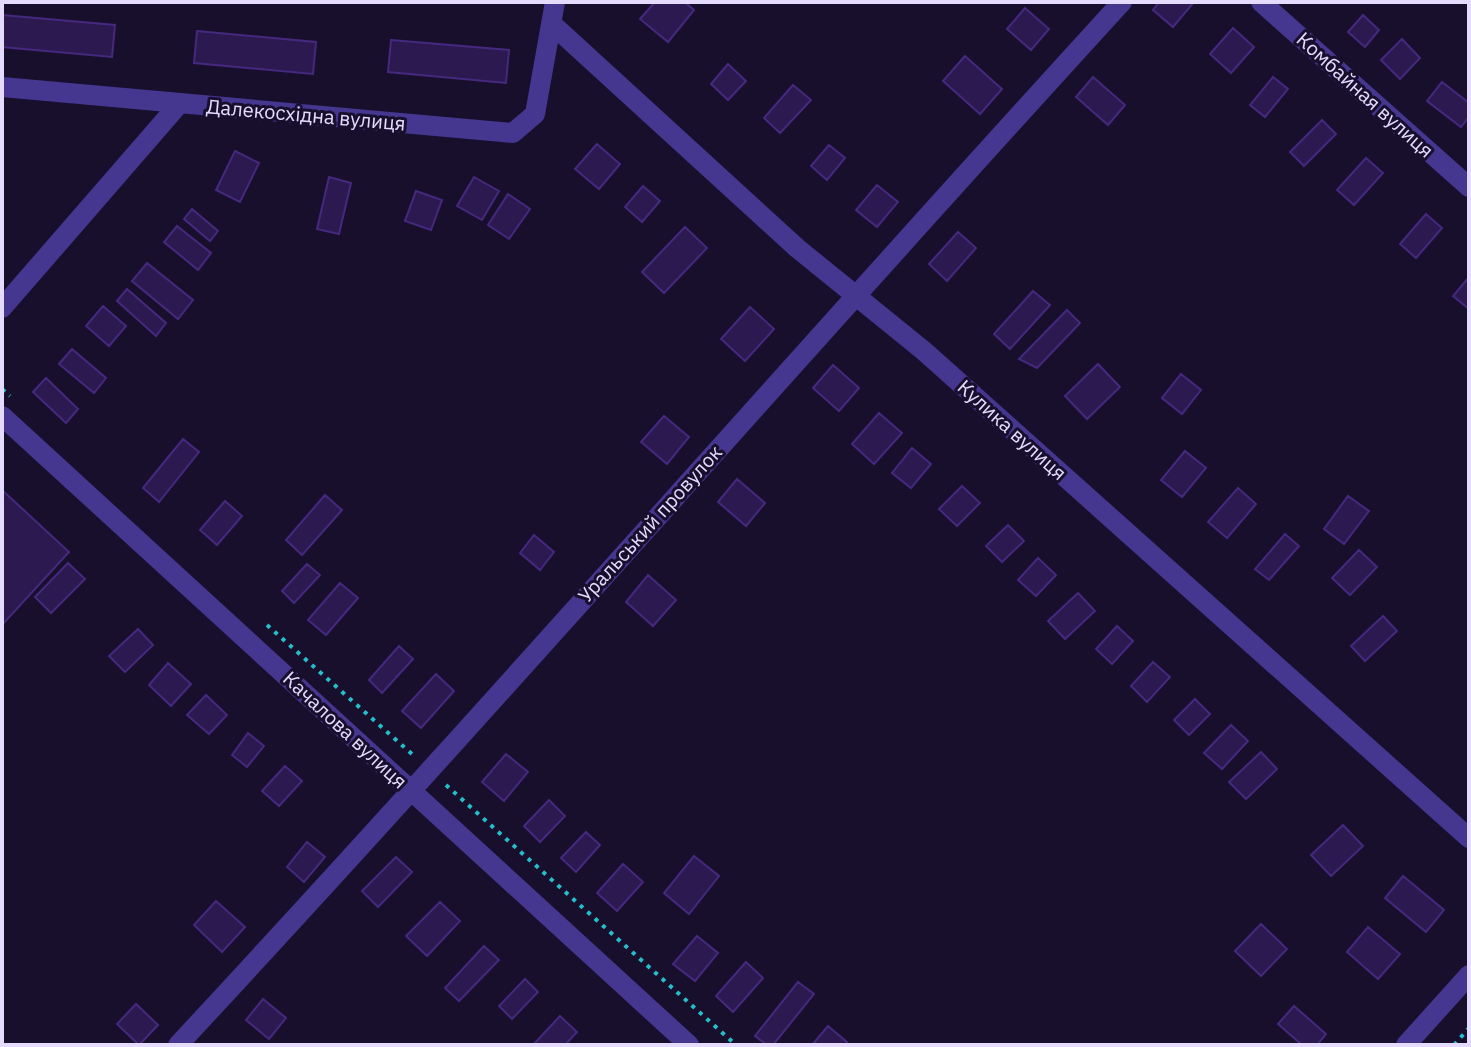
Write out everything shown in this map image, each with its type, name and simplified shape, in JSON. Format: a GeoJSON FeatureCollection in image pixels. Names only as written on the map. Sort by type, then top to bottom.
{"type":"FeatureCollection","features":[{"type":"Feature","properties":{"kind":"street","name":"Далекосхідна вулиця"},"geometry":{"type":"LineString","coordinates":[[2,308],[180,103],[513,133],[535,114],[555,2]]}},
{"type":"Feature","properties":{"kind":"street","name":"Уральський провулок"},"geometry":{"type":"LineString","coordinates":[[178,1045],[413,792],[855,292],[1122,2]]}},
{"type":"Feature","properties":{"kind":"street","name":"Комбайная вулиця"},"geometry":{"type":"LineString","coordinates":[[1261,2],[1469,187]]}},
{"type":"Feature","properties":{"kind":"street","name":"Кулика вулиця"},"geometry":{"type":"LineString","coordinates":[[553,25],[797,248],[855,292],[1469,838]]}},
{"type":"Feature","properties":{"kind":"street"},"geometry":{"type":"LineString","coordinates":[[2,87],[180,103]]}},
{"type":"Feature","properties":{"kind":"street","name":"Качалова вулиця"},"geometry":{"type":"LineString","coordinates":[[2,416],[689,1045]]}},
{"type":"Feature","properties":{"kind":"street"},"geometry":{"type":"LineString","coordinates":[[1406,1045],[1469,975]]}},
{"type":"Feature","properties":{"kind":"path"},"geometry":{"type":"LineString","coordinates":[[431,772],[736,1045]]}},
{"type":"Feature","properties":{"kind":"path"},"geometry":{"type":"LineString","coordinates":[[1454,1045],[1469,1028]]}},
{"type":"Feature","properties":{"kind":"building"},"geometry":{"type":"Polygon","coordinates":[[[655,2],[685,2],[694,10],[668,42],[640,19],[655,2]]]}},
{"type":"Feature","properties":{"kind":"building"},"geometry":{"type":"Polygon","coordinates":[[[1159,2],[1194,2],[1173,27],[1153,10],[1159,2]]]}},
{"type":"Feature","properties":{"kind":"building"},"geometry":{"type":"Polygon","coordinates":[[[1025,8],[1049,29],[1031,50],[1007,29],[1025,8]]]}},
{"type":"Feature","properties":{"kind":"building"},"geometry":{"type":"Polygon","coordinates":[[[2,15],[115,25],[112,57],[2,47],[2,15]]]}},
{"type":"Feature","properties":{"kind":"building"},"geometry":{"type":"Polygon","coordinates":[[[1363,15],[1379,30],[1365,47],[1348,32],[1363,15]]]}},
{"type":"Feature","properties":{"kind":"building"},"geometry":{"type":"Polygon","coordinates":[[[1233,28],[1254,47],[1231,73],[1210,54],[1233,28]]]}},
{"type":"Feature","properties":{"kind":"building"},"geometry":{"type":"Polygon","coordinates":[[[197,31],[316,42],[313,74],[194,63],[197,31]]]}},
{"type":"Feature","properties":{"kind":"building"},"geometry":{"type":"Polygon","coordinates":[[[1402,39],[1420,58],[1400,79],[1381,60],[1402,39]]]}},
{"type":"Feature","properties":{"kind":"building"},"geometry":{"type":"Polygon","coordinates":[[[391,40],[509,50],[506,83],[388,72],[391,40]]]}},
{"type":"Feature","properties":{"kind":"building"},"geometry":{"type":"Polygon","coordinates":[[[965,56],[1002,89],[980,114],[943,81],[965,56]]]}},
{"type":"Feature","properties":{"kind":"building"},"geometry":{"type":"Polygon","coordinates":[[[728,64],[746,81],[728,100],[711,84],[728,64]]]}},
{"type":"Feature","properties":{"kind":"building"},"geometry":{"type":"Polygon","coordinates":[[[1093,77],[1125,105],[1108,125],[1076,97],[1093,77]]]}},
{"type":"Feature","properties":{"kind":"building"},"geometry":{"type":"Polygon","coordinates":[[[1273,77],[1288,89],[1265,117],[1250,105],[1273,77]]]}},
{"type":"Feature","properties":{"kind":"building"},"geometry":{"type":"Polygon","coordinates":[[[1442,82],[1469,103],[1469,117],[1461,127],[1427,101],[1442,82]]]}},
{"type":"Feature","properties":{"kind":"building"},"geometry":{"type":"Polygon","coordinates":[[[793,85],[811,100],[780,133],[764,118],[793,85]]]}},
{"type":"Feature","properties":{"kind":"building"},"geometry":{"type":"Polygon","coordinates":[[[1322,120],[1336,134],[1304,166],[1290,152],[1322,120]]]}},
{"type":"Feature","properties":{"kind":"building"},"geometry":{"type":"Polygon","coordinates":[[[597,144],[620,164],[599,189],[575,169],[597,144]]]}},
{"type":"Feature","properties":{"kind":"building"},"geometry":{"type":"Polygon","coordinates":[[[829,145],[845,158],[827,180],[811,166],[829,145]]]}},
{"type":"Feature","properties":{"kind":"building"},"geometry":{"type":"Polygon","coordinates":[[[235,151],[259,163],[240,202],[216,190],[235,151]]]}},
{"type":"Feature","properties":{"kind":"building"},"geometry":{"type":"Polygon","coordinates":[[[1366,158],[1383,173],[1354,205],[1337,190],[1366,158]]]}},
{"type":"Feature","properties":{"kind":"building"},"geometry":{"type":"Polygon","coordinates":[[[329,177],[351,183],[339,234],[317,229],[329,177]]]}},
{"type":"Feature","properties":{"kind":"building"},"geometry":{"type":"Polygon","coordinates":[[[474,177],[499,191],[482,220],[457,206],[474,177]]]}},
{"type":"Feature","properties":{"kind":"building"},"geometry":{"type":"Polygon","coordinates":[[[877,185],[898,202],[877,227],[856,210],[877,185]]]}},
{"type":"Feature","properties":{"kind":"building"},"geometry":{"type":"Polygon","coordinates":[[[643,186],[660,201],[642,222],[625,207],[643,186]]]}},
{"type":"Feature","properties":{"kind":"building"},"geometry":{"type":"Polygon","coordinates":[[[416,191],[442,200],[431,230],[405,221],[416,191]]]}},
{"type":"Feature","properties":{"kind":"building"},"geometry":{"type":"Polygon","coordinates":[[[508,194],[530,209],[509,239],[488,225],[508,194]]]}},
{"type":"Feature","properties":{"kind":"building"},"geometry":{"type":"Polygon","coordinates":[[[192,209],[218,231],[210,241],[184,219],[192,209]]]}},
{"type":"Feature","properties":{"kind":"building"},"geometry":{"type":"Polygon","coordinates":[[[1426,214],[1442,228],[1416,258],[1400,244],[1426,214]]]}},
{"type":"Feature","properties":{"kind":"building"},"geometry":{"type":"Polygon","coordinates":[[[177,226],[211,253],[198,270],[164,242],[177,226]]]}},
{"type":"Feature","properties":{"kind":"building"},"geometry":{"type":"Polygon","coordinates":[[[685,227],[707,248],[664,293],[642,272],[685,227]]]}},
{"type":"Feature","properties":{"kind":"building"},"geometry":{"type":"Polygon","coordinates":[[[958,232],[976,248],[947,281],[929,264],[958,232]]]}},
{"type":"Feature","properties":{"kind":"building"},"geometry":{"type":"Polygon","coordinates":[[[147,263],[193,300],[178,319],[132,281],[147,263]]]}},
{"type":"Feature","properties":{"kind":"building"},"geometry":{"type":"Polygon","coordinates":[[[1469,277],[1469,309],[1453,296],[1469,277]]]}},
{"type":"Feature","properties":{"kind":"building"},"geometry":{"type":"Polygon","coordinates":[[[127,289],[166,323],[156,336],[117,301],[127,289]]]}},
{"type":"Feature","properties":{"kind":"building"},"geometry":{"type":"Polygon","coordinates":[[[1033,291],[1050,305],[1010,349],[994,334],[1033,291]]]}},
{"type":"Feature","properties":{"kind":"building"},"geometry":{"type":"Polygon","coordinates":[[[103,306],[126,326],[109,346],[86,326],[103,306]]]}},
{"type":"Feature","properties":{"kind":"building"},"geometry":{"type":"Polygon","coordinates":[[[750,307],[774,329],[745,361],[721,339],[750,307]]]}},
{"type":"Feature","properties":{"kind":"building"},"geometry":{"type":"Polygon","coordinates":[[[1067,310],[1080,323],[1037,368],[1019,359],[1067,310]]]}},
{"type":"Feature","properties":{"kind":"building"},"geometry":{"type":"Polygon","coordinates":[[[72,349],[106,378],[94,393],[59,364],[72,349]]]}},
{"type":"Feature","properties":{"kind":"building"},"geometry":{"type":"Polygon","coordinates":[[[1098,364],[1120,387],[1087,419],[1065,396],[1098,364]]]}},
{"type":"Feature","properties":{"kind":"building"},"geometry":{"type":"Polygon","coordinates":[[[833,365],[859,388],[839,411],[813,388],[833,365]]]}},
{"type":"Feature","properties":{"kind":"building"},"geometry":{"type":"Polygon","coordinates":[[[1181,374],[1201,390],[1182,414],[1162,398],[1181,374]]]}},
{"type":"Feature","properties":{"kind":"building"},"geometry":{"type":"Polygon","coordinates":[[[46,378],[78,409],[66,423],[33,392],[46,378]]]}},
{"type":"Feature","properties":{"kind":"building"},"geometry":{"type":"Polygon","coordinates":[[[879,413],[902,433],[874,464],[852,444],[879,413]]]}},
{"type":"Feature","properties":{"kind":"building"},"geometry":{"type":"Polygon","coordinates":[[[664,416],[689,437],[667,464],[641,442],[664,416]]]}},
{"type":"Feature","properties":{"kind":"building"},"geometry":{"type":"Polygon","coordinates":[[[183,439],[199,452],[159,502],[143,488],[183,439]]]}},
{"type":"Feature","properties":{"kind":"building"},"geometry":{"type":"Polygon","coordinates":[[[912,448],[931,464],[911,488],[892,473],[912,448]]]}},
{"type":"Feature","properties":{"kind":"building"},"geometry":{"type":"Polygon","coordinates":[[[1185,451],[1206,468],[1182,497],[1161,480],[1185,451]]]}},
{"type":"Feature","properties":{"kind":"building"},"geometry":{"type":"Polygon","coordinates":[[[737,479],[765,503],[746,526],[718,502],[737,479]]]}},
{"type":"Feature","properties":{"kind":"building"},"geometry":{"type":"Polygon","coordinates":[[[962,486],[980,503],[957,526],[939,509],[962,486]]]}},
{"type":"Feature","properties":{"kind":"building"},"geometry":{"type":"Polygon","coordinates":[[[1238,488],[1256,504],[1227,538],[1208,522],[1238,488]]]}},
{"type":"Feature","properties":{"kind":"building"},"geometry":{"type":"Polygon","coordinates":[[[2,490],[69,552],[2,625],[2,490]]]}},
{"type":"Feature","properties":{"kind":"building"},"geometry":{"type":"Polygon","coordinates":[[[325,495],[342,510],[302,555],[286,540],[325,495]]]}},
{"type":"Feature","properties":{"kind":"building"},"geometry":{"type":"Polygon","coordinates":[[[1348,496],[1369,511],[1344,544],[1324,529],[1348,496]]]}},
{"type":"Feature","properties":{"kind":"building"},"geometry":{"type":"Polygon","coordinates":[[[225,501],[242,516],[217,545],[200,530],[225,501]]]}},
{"type":"Feature","properties":{"kind":"building"},"geometry":{"type":"Polygon","coordinates":[[[1008,525],[1024,541],[1002,562],[986,546],[1008,525]]]}},
{"type":"Feature","properties":{"kind":"building"},"geometry":{"type":"Polygon","coordinates":[[[1285,534],[1299,546],[1269,580],[1255,569],[1285,534]]]}},
{"type":"Feature","properties":{"kind":"building"},"geometry":{"type":"Polygon","coordinates":[[[534,535],[554,552],[540,570],[520,553],[534,535]]]}},
{"type":"Feature","properties":{"kind":"building"},"geometry":{"type":"Polygon","coordinates":[[[1359,550],[1377,567],[1350,595],[1332,578],[1359,550]]]}},
{"type":"Feature","properties":{"kind":"building"},"geometry":{"type":"Polygon","coordinates":[[[1038,558],[1056,575],[1036,596],[1018,580],[1038,558]]]}},
{"type":"Feature","properties":{"kind":"building"},"geometry":{"type":"Polygon","coordinates":[[[68,563],[85,579],[51,613],[35,597],[68,563]]]}},
{"type":"Feature","properties":{"kind":"building"},"geometry":{"type":"Polygon","coordinates":[[[307,564],[320,575],[294,603],[282,591],[307,564]]]}},
{"type":"Feature","properties":{"kind":"building"},"geometry":{"type":"Polygon","coordinates":[[[648,575],[676,600],[653,626],[626,602],[648,575]]]}},
{"type":"Feature","properties":{"kind":"building"},"geometry":{"type":"Polygon","coordinates":[[[340,583],[358,598],[326,635],[308,620],[340,583]]]}},
{"type":"Feature","properties":{"kind":"building"},"geometry":{"type":"Polygon","coordinates":[[[1078,593],[1095,611],[1065,639],[1048,621],[1078,593]]]}},
{"type":"Feature","properties":{"kind":"building"},"geometry":{"type":"Polygon","coordinates":[[[1383,616],[1397,631],[1365,661],[1351,646],[1383,616]]]}},
{"type":"Feature","properties":{"kind":"building"},"geometry":{"type":"Polygon","coordinates":[[[1117,626],[1133,641],[1112,664],[1096,649],[1117,626]]]}},
{"type":"Feature","properties":{"kind":"building"},"geometry":{"type":"Polygon","coordinates":[[[138,629],[153,645],[125,672],[109,656],[138,629]]]}},
{"type":"Feature","properties":{"kind":"building"},"geometry":{"type":"Polygon","coordinates":[[[399,646],[413,659],[382,693],[369,680],[399,646]]]}},
{"type":"Feature","properties":{"kind":"building"},"geometry":{"type":"Polygon","coordinates":[[[1153,662],[1170,677],[1147,702],[1131,686],[1153,662]]]}},
{"type":"Feature","properties":{"kind":"building"},"geometry":{"type":"Polygon","coordinates":[[[168,663],[191,684],[171,706],[149,685],[168,663]]]}},
{"type":"Feature","properties":{"kind":"building"},"geometry":{"type":"Polygon","coordinates":[[[436,674],[454,691],[421,728],[402,711],[436,674]]]}},
{"type":"Feature","properties":{"kind":"building"},"geometry":{"type":"Polygon","coordinates":[[[206,695],[227,715],[209,734],[187,715],[206,695]]]}},
{"type":"Feature","properties":{"kind":"building"},"geometry":{"type":"Polygon","coordinates":[[[1195,699],[1210,714],[1189,735],[1174,720],[1195,699]]]}},
{"type":"Feature","properties":{"kind":"building"},"geometry":{"type":"Polygon","coordinates":[[[1231,725],[1248,741],[1222,769],[1204,753],[1231,725]]]}},
{"type":"Feature","properties":{"kind":"building"},"geometry":{"type":"Polygon","coordinates":[[[248,733],[264,746],[247,767],[232,755],[248,733]]]}},
{"type":"Feature","properties":{"kind":"building"},"geometry":{"type":"Polygon","coordinates":[[[1261,752],[1277,769],[1246,799],[1229,782],[1261,752]]]}},
{"type":"Feature","properties":{"kind":"building"},"geometry":{"type":"Polygon","coordinates":[[[506,754],[528,772],[504,801],[482,782],[506,754]]]}},
{"type":"Feature","properties":{"kind":"building"},"geometry":{"type":"Polygon","coordinates":[[[285,766],[302,781],[279,806],[262,791],[285,766]]]}},
{"type":"Feature","properties":{"kind":"building"},"geometry":{"type":"Polygon","coordinates":[[[549,800],[565,816],[540,842],[524,826],[549,800]]]}},
{"type":"Feature","properties":{"kind":"building"},"geometry":{"type":"Polygon","coordinates":[[[1343,825],[1363,846],[1331,876],[1311,855],[1343,825]]]}},
{"type":"Feature","properties":{"kind":"building"},"geometry":{"type":"Polygon","coordinates":[[[586,832],[600,845],[576,872],[561,858],[586,832]]]}},
{"type":"Feature","properties":{"kind":"building"},"geometry":{"type":"Polygon","coordinates":[[[307,842],[325,857],[304,882],[287,867],[307,842]]]}},
{"type":"Feature","properties":{"kind":"building"},"geometry":{"type":"Polygon","coordinates":[[[694,856],[719,876],[689,914],[664,893],[694,856]]]}},
{"type":"Feature","properties":{"kind":"building"},"geometry":{"type":"Polygon","coordinates":[[[396,857],[412,872],[378,907],[362,891],[396,857]]]}},
{"type":"Feature","properties":{"kind":"building"},"geometry":{"type":"Polygon","coordinates":[[[623,864],[643,882],[617,911],[597,893],[623,864]]]}},
{"type":"Feature","properties":{"kind":"building"},"geometry":{"type":"Polygon","coordinates":[[[1403,876],[1444,910],[1426,932],[1385,898],[1403,876]]]}},
{"type":"Feature","properties":{"kind":"building"},"geometry":{"type":"Polygon","coordinates":[[[216,901],[245,927],[222,952],[194,925],[216,901]]]}},
{"type":"Feature","properties":{"kind":"building"},"geometry":{"type":"Polygon","coordinates":[[[440,902],[460,921],[427,956],[406,936],[440,902]]]}},
{"type":"Feature","properties":{"kind":"building"},"geometry":{"type":"Polygon","coordinates":[[[1261,924],[1287,949],[1261,976],[1235,951],[1261,924]]]}},
{"type":"Feature","properties":{"kind":"building"},"geometry":{"type":"Polygon","coordinates":[[[1368,927],[1400,954],[1378,979],[1347,952],[1368,927]]]}},
{"type":"Feature","properties":{"kind":"building"},"geometry":{"type":"Polygon","coordinates":[[[697,936],[718,953],[695,981],[673,964],[697,936]]]}},
{"type":"Feature","properties":{"kind":"building"},"geometry":{"type":"Polygon","coordinates":[[[484,946],[499,960],[459,1001],[445,988],[484,946]]]}},
{"type":"Feature","properties":{"kind":"building"},"geometry":{"type":"Polygon","coordinates":[[[746,962],[763,978],[733,1012],[716,996],[746,962]]]}},
{"type":"Feature","properties":{"kind":"building"},"geometry":{"type":"Polygon","coordinates":[[[525,979],[538,992],[512,1019],[499,1006],[525,979]]]}},
{"type":"Feature","properties":{"kind":"building"},"geometry":{"type":"Polygon","coordinates":[[[798,982],[814,994],[773,1045],[767,1045],[755,1036],[798,982]]]}},
{"type":"Feature","properties":{"kind":"building"},"geometry":{"type":"Polygon","coordinates":[[[263,999],[286,1018],[269,1039],[246,1020],[263,999]]]}},
{"type":"Feature","properties":{"kind":"building"},"geometry":{"type":"Polygon","coordinates":[[[136,1004],[158,1025],[139,1045],[117,1024],[136,1004]]]}},
{"type":"Feature","properties":{"kind":"building"},"geometry":{"type":"Polygon","coordinates":[[[1294,1006],[1326,1034],[1317,1045],[1302,1045],[1278,1024],[1294,1006]]]}},
{"type":"Feature","properties":{"kind":"building"},"geometry":{"type":"Polygon","coordinates":[[[560,1016],[577,1032],[565,1045],[533,1045],[560,1016]]]}},
{"type":"Feature","properties":{"kind":"building"},"geometry":{"type":"Polygon","coordinates":[[[828,1026],[847,1042],[844,1045],[812,1045],[828,1026]]]}}]}
